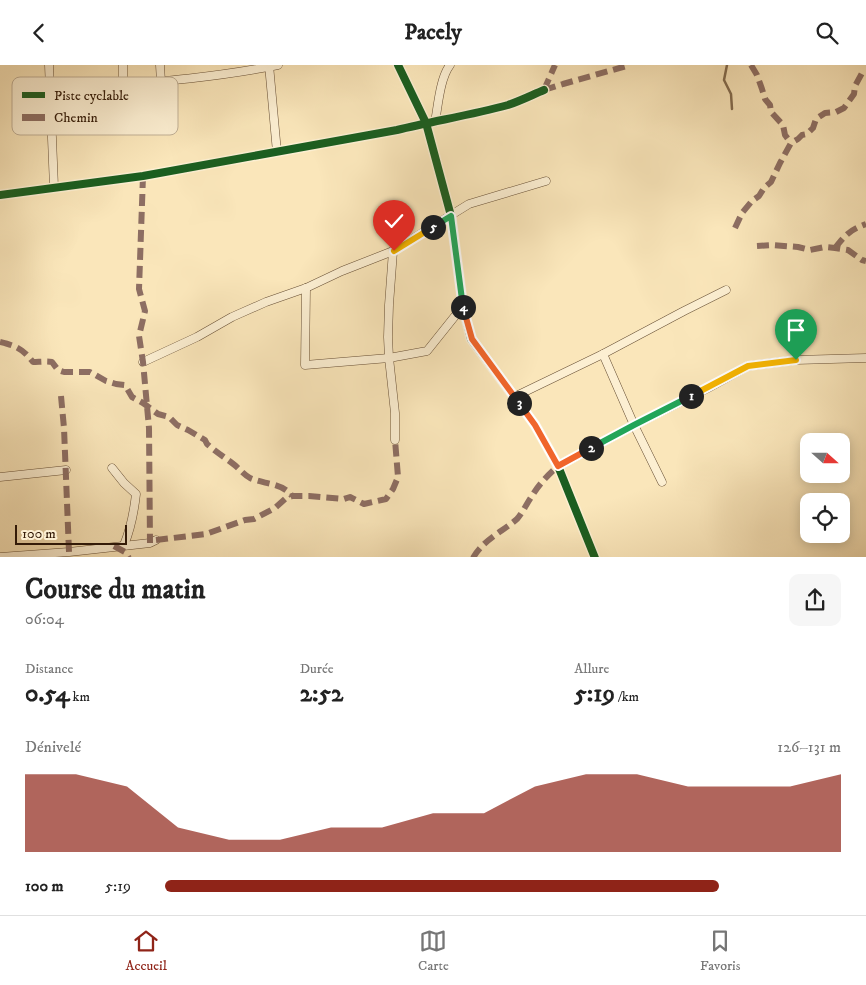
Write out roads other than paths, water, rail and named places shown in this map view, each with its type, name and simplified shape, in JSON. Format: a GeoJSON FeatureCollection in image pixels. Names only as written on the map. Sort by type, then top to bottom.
{"type":"FeatureCollection","features":[{"type":"Feature","properties":{"kind":"street"},"geometry":{"type":"LineString","coordinates":[[178,80],[278,65]]}},
{"type":"Feature","properties":{"kind":"street"},"geometry":{"type":"LineString","coordinates":[[398,65],[431,123],[451,216],[463,306],[472,339],[535,425],[558,466],[595,557]]}},
{"type":"Feature","properties":{"kind":"street"},"geometry":{"type":"LineString","coordinates":[[431,123],[439,93],[450,65]]}},
{"type":"Feature","properties":{"kind":"street"},"geometry":{"type":"LineString","coordinates":[[269,66],[277,152]]}},
{"type":"Feature","properties":{"kind":"street"},"geometry":{"type":"LineString","coordinates":[[0,195],[143,176],[397,130],[509,104],[544,90]]}},
{"type":"Feature","properties":{"kind":"street"},"geometry":{"type":"LineString","coordinates":[[52,135],[54,187]]}},
{"type":"Feature","properties":{"kind":"street"},"geometry":{"type":"LineString","coordinates":[[143,362],[197,337],[240,313],[394,251],[469,204],[546,181]]}},
{"type":"Feature","properties":{"kind":"street"},"geometry":{"type":"LineString","coordinates":[[394,251],[388,305],[389,358],[395,413],[395,440]]}},
{"type":"Feature","properties":{"kind":"street"},"geometry":{"type":"LineString","coordinates":[[306,288],[305,365],[389,358],[427,351],[463,306]]}},
{"type":"Feature","properties":{"kind":"street"},"geometry":{"type":"LineString","coordinates":[[514,397],[726,291]]}},
{"type":"Feature","properties":{"kind":"street"},"geometry":{"type":"LineString","coordinates":[[603,354],[634,425],[662,482]]}},
{"type":"Feature","properties":{"kind":"street"},"geometry":{"type":"LineString","coordinates":[[558,466],[748,366],[796,360],[866,358]]}},
{"type":"Feature","properties":{"kind":"street"},"geometry":{"type":"LineString","coordinates":[[112,468],[136,494],[130,529],[124,545]]}},
{"type":"Feature","properties":{"kind":"street"},"geometry":{"type":"LineString","coordinates":[[0,477],[66,470]]}},
{"type":"Feature","properties":{"kind":"street"},"geometry":{"type":"LineString","coordinates":[[0,557],[69,552],[150,543],[156,540]]}},
{"type":"Feature","properties":{"kind":"waterway"},"geometry":{"type":"LineString","coordinates":[[727,65],[724,80],[731,94],[732,109]]}}]}
